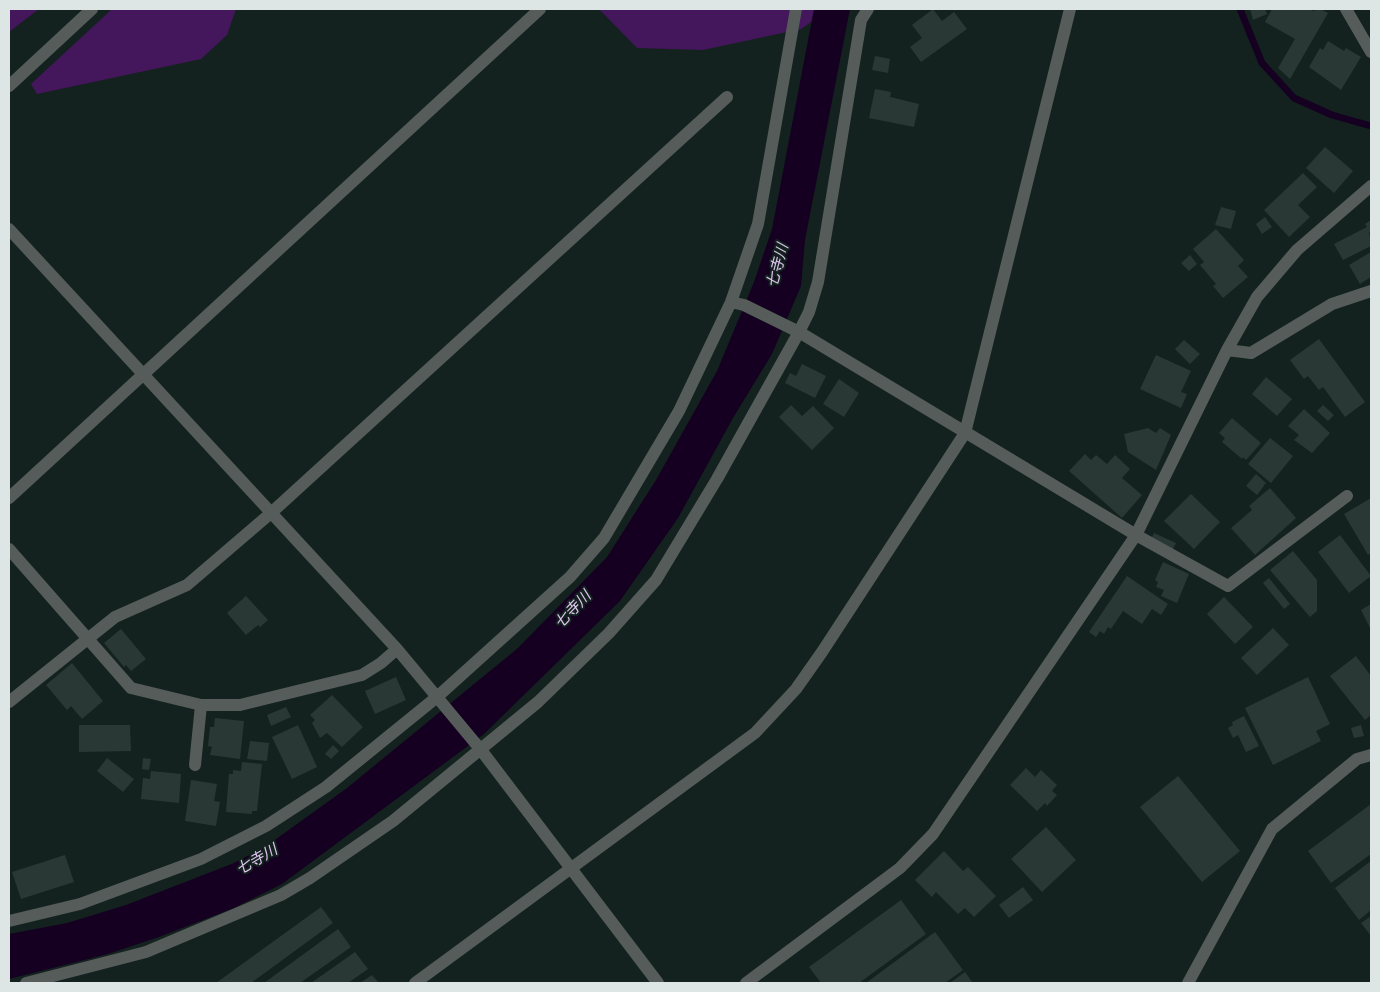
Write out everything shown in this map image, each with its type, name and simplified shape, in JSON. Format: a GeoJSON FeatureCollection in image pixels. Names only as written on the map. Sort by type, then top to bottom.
{"type":"FeatureCollection","features":[{"type":"Feature","properties":{"kind":"street"},"geometry":{"type":"LineString","coordinates":[[9,86],[92,9]]}},
{"type":"Feature","properties":{"kind":"street"},"geometry":{"type":"LineString","coordinates":[[9,498],[540,9]]}},
{"type":"Feature","properties":{"kind":"street"},"geometry":{"type":"LineString","coordinates":[[9,921],[80,904],[201,859],[258,830],[326,787],[437,697],[570,577],[604,538],[679,411],[737,303],[758,224],[796,9]]}},
{"type":"Feature","properties":{"kind":"street"},"geometry":{"type":"LineString","coordinates":[[26,983],[146,952],[281,895],[310,878],[393,821],[545,695],[609,633],[656,580],[717,479],[809,312],[818,282],[862,20],[868,9]]}},
{"type":"Feature","properties":{"kind":"street"},"geometry":{"type":"LineString","coordinates":[[415,983],[755,733],[796,689],[965,433],[1070,9]]}},
{"type":"Feature","properties":{"kind":"street"},"geometry":{"type":"LineString","coordinates":[[1346,9],[1371,52]]}},
{"type":"Feature","properties":{"kind":"street"},"geometry":{"type":"LineString","coordinates":[[9,702],[115,618],[187,584],[270,513],[727,97]]}},
{"type":"Feature","properties":{"kind":"street"},"geometry":{"type":"LineString","coordinates":[[746,983],[900,868],[933,834],[1136,535],[1227,350],[1258,297],[1297,250],[1371,186]]}},
{"type":"Feature","properties":{"kind":"street"},"geometry":{"type":"LineString","coordinates":[[9,229],[396,649],[481,750],[658,983]]}},
{"type":"Feature","properties":{"kind":"street"},"geometry":{"type":"LineString","coordinates":[[1227,350],[1251,354],[1332,304],[1371,291]]}},
{"type":"Feature","properties":{"kind":"street"},"geometry":{"type":"LineString","coordinates":[[737,303],[799,332],[1136,535],[1228,586],[1347,496]]}},
{"type":"Feature","properties":{"kind":"street"},"geometry":{"type":"LineString","coordinates":[[9,549],[131,688],[201,705],[240,705],[362,675],[396,649]]}},
{"type":"Feature","properties":{"kind":"street"},"geometry":{"type":"LineString","coordinates":[[195,765],[201,705]]}},
{"type":"Feature","properties":{"kind":"street"},"geometry":{"type":"LineString","coordinates":[[1188,983],[1272,830],[1357,758],[1371,755]]}},
{"type":"Feature","properties":{"kind":"shaded area"},"geometry":{"type":"Polygon","coordinates":[[[9,9],[39,9],[9,32],[9,9]]]}},
{"type":"Feature","properties":{"kind":"shaded area"},"geometry":{"type":"Polygon","coordinates":[[[112,9],[236,9],[227,35],[201,59],[37,94],[31,84],[112,9]]]}},
{"type":"Feature","properties":{"kind":"shaded area"},"geometry":{"type":"Polygon","coordinates":[[[599,9],[830,9],[801,29],[703,50],[637,48],[599,9]]]}},
{"type":"Feature","properties":{"kind":"water","name":"七寺川"},"geometry":{"type":"Polygon","coordinates":[[[814,9],[850,9],[805,240],[801,286],[772,354],[733,418],[678,518],[620,601],[484,734],[282,884],[234,908],[159,937],[108,954],[9,979],[9,934],[67,923],[126,905],[234,863],[265,847],[347,788],[518,648],[607,557],[656,480],[717,371],[754,282],[772,229],[814,9]]]}},
{"type":"Feature","properties":{"kind":"building"},"geometry":{"type":"Polygon","coordinates":[[[933,9],[942,21],[954,12],[967,29],[921,62],[910,47],[922,38],[912,25],[933,9]]]}},
{"type":"Feature","properties":{"kind":"building"},"geometry":{"type":"Polygon","coordinates":[[[1250,9],[1265,9],[1267,14],[1253,20],[1250,9]]]}},
{"type":"Feature","properties":{"kind":"building"},"geometry":{"type":"Polygon","coordinates":[[[1272,9],[1310,9],[1313,11],[1320,9],[1328,13],[1290,79],[1278,68],[1295,39],[1265,22],[1272,9]]]}},
{"type":"Feature","properties":{"kind":"building"},"geometry":{"type":"Polygon","coordinates":[[[1328,41],[1344,51],[1346,48],[1361,57],[1341,90],[1309,67],[1320,48],[1323,50],[1328,41]]]}},
{"type":"Feature","properties":{"kind":"building"},"geometry":{"type":"Polygon","coordinates":[[[875,56],[890,59],[888,73],[872,70],[875,56]]]}},
{"type":"Feature","properties":{"kind":"building"},"geometry":{"type":"Polygon","coordinates":[[[875,89],[891,92],[890,97],[919,104],[914,127],[869,118],[875,89]]]}},
{"type":"Feature","properties":{"kind":"building"},"geometry":{"type":"Polygon","coordinates":[[[1325,147],[1353,171],[1334,193],[1306,168],[1325,147]]]}},
{"type":"Feature","properties":{"kind":"building"},"geometry":{"type":"Polygon","coordinates":[[[1303,173],[1317,187],[1298,205],[1310,217],[1289,237],[1264,210],[1303,173]]]}},
{"type":"Feature","properties":{"kind":"building"},"geometry":{"type":"Polygon","coordinates":[[[1221,207],[1236,211],[1231,229],[1215,225],[1221,207]]]}},
{"type":"Feature","properties":{"kind":"building"},"geometry":{"type":"Polygon","coordinates":[[[1265,217],[1272,227],[1262,234],[1256,224],[1265,217]]]}},
{"type":"Feature","properties":{"kind":"building"},"geometry":{"type":"Polygon","coordinates":[[[1371,220],[1371,234],[1369,231],[1371,246],[1343,260],[1334,244],[1367,227],[1365,224],[1371,220]]]}},
{"type":"Feature","properties":{"kind":"building"},"geometry":{"type":"Polygon","coordinates":[[[1216,229],[1244,260],[1238,266],[1248,277],[1223,298],[1213,286],[1216,284],[1200,265],[1204,262],[1193,249],[1216,229]]]}},
{"type":"Feature","properties":{"kind":"building"},"geometry":{"type":"Polygon","coordinates":[[[1371,252],[1371,277],[1360,284],[1349,265],[1371,252]]]}},
{"type":"Feature","properties":{"kind":"building"},"geometry":{"type":"Polygon","coordinates":[[[1190,255],[1197,264],[1189,271],[1181,263],[1190,255]]]}},
{"type":"Feature","properties":{"kind":"building"},"geometry":{"type":"Polygon","coordinates":[[[1319,339],[1365,402],[1345,417],[1323,387],[1319,390],[1308,376],[1304,379],[1290,360],[1319,339]]]}},
{"type":"Feature","properties":{"kind":"building"},"geometry":{"type":"Polygon","coordinates":[[[1184,340],[1200,354],[1190,364],[1175,349],[1184,340]]]}},
{"type":"Feature","properties":{"kind":"building"},"geometry":{"type":"Polygon","coordinates":[[[1156,355],[1191,371],[1181,392],[1187,394],[1181,408],[1140,389],[1156,355]]]}},
{"type":"Feature","properties":{"kind":"building"},"geometry":{"type":"Polygon","coordinates":[[[802,364],[826,376],[815,398],[785,383],[790,373],[796,376],[802,364]]]}},
{"type":"Feature","properties":{"kind":"building"},"geometry":{"type":"Polygon","coordinates":[[[1266,377],[1292,399],[1277,416],[1252,394],[1266,377]]]}},
{"type":"Feature","properties":{"kind":"building"},"geometry":{"type":"Polygon","coordinates":[[[839,379],[859,393],[844,417],[823,404],[839,379]]]}},
{"type":"Feature","properties":{"kind":"building"},"geometry":{"type":"Polygon","coordinates":[[[791,405],[802,416],[813,406],[834,428],[812,450],[779,417],[791,405]]]}},
{"type":"Feature","properties":{"kind":"building"},"geometry":{"type":"Polygon","coordinates":[[[1323,405],[1334,415],[1328,421],[1317,411],[1323,405]]]}},
{"type":"Feature","properties":{"kind":"building"},"geometry":{"type":"Polygon","coordinates":[[[1304,409],[1330,433],[1312,453],[1294,440],[1299,435],[1288,426],[1304,409]]]}},
{"type":"Feature","properties":{"kind":"building"},"geometry":{"type":"Polygon","coordinates":[[[1232,418],[1261,443],[1246,460],[1243,457],[1242,459],[1222,442],[1225,438],[1219,433],[1232,418]]]}},
{"type":"Feature","properties":{"kind":"building"},"geometry":{"type":"Polygon","coordinates":[[[1148,428],[1156,433],[1160,428],[1171,435],[1156,470],[1128,452],[1124,434],[1148,428]]]}},
{"type":"Feature","properties":{"kind":"building"},"geometry":{"type":"Polygon","coordinates":[[[1270,438],[1293,456],[1271,483],[1248,464],[1270,438]]]}},
{"type":"Feature","properties":{"kind":"building"},"geometry":{"type":"Polygon","coordinates":[[[1085,454],[1091,460],[1096,455],[1107,464],[1115,455],[1130,469],[1122,478],[1142,495],[1122,518],[1069,471],[1085,454]]]}},
{"type":"Feature","properties":{"kind":"building"},"geometry":{"type":"Polygon","coordinates":[[[1256,474],[1266,483],[1257,495],[1246,486],[1256,474]]]}},
{"type":"Feature","properties":{"kind":"building"},"geometry":{"type":"Polygon","coordinates":[[[1270,488],[1296,518],[1255,555],[1231,528],[1252,510],[1249,506],[1270,488]]]}},
{"type":"Feature","properties":{"kind":"building"},"geometry":{"type":"Polygon","coordinates":[[[1191,494],[1220,522],[1194,549],[1164,521],[1191,494]]]}},
{"type":"Feature","properties":{"kind":"building"},"geometry":{"type":"Polygon","coordinates":[[[1371,498],[1371,553],[1368,555],[1344,514],[1371,498]]]}},
{"type":"Feature","properties":{"kind":"building"},"geometry":{"type":"Polygon","coordinates":[[[1154,533],[1176,543],[1171,553],[1149,543],[1154,533]]]}},
{"type":"Feature","properties":{"kind":"building"},"geometry":{"type":"Polygon","coordinates":[[[1340,535],[1371,576],[1349,593],[1318,552],[1340,535]]]}},
{"type":"Feature","properties":{"kind":"building"},"geometry":{"type":"Polygon","coordinates":[[[1293,551],[1317,580],[1317,611],[1310,617],[1270,570],[1293,551]]]}},
{"type":"Feature","properties":{"kind":"building"},"geometry":{"type":"Polygon","coordinates":[[[1163,562],[1189,574],[1177,603],[1161,596],[1164,590],[1156,587],[1158,582],[1155,580],[1163,562]]]}},
{"type":"Feature","properties":{"kind":"building"},"geometry":{"type":"Polygon","coordinates":[[[1127,576],[1168,604],[1161,615],[1152,609],[1142,624],[1123,611],[1111,629],[1108,627],[1104,634],[1100,631],[1096,637],[1089,632],[1127,576]]]}},
{"type":"Feature","properties":{"kind":"building"},"geometry":{"type":"Polygon","coordinates":[[[1269,578],[1290,604],[1284,609],[1263,583],[1269,578]]]}},
{"type":"Feature","properties":{"kind":"building"},"geometry":{"type":"Polygon","coordinates":[[[246,596],[268,620],[260,627],[258,625],[246,635],[227,613],[246,596]]]}},
{"type":"Feature","properties":{"kind":"building"},"geometry":{"type":"Polygon","coordinates":[[[1224,597],[1253,627],[1235,644],[1207,614],[1224,597]]]}},
{"type":"Feature","properties":{"kind":"building"},"geometry":{"type":"Polygon","coordinates":[[[1371,604],[1371,630],[1361,610],[1371,604]]]}},
{"type":"Feature","properties":{"kind":"building"},"geometry":{"type":"Polygon","coordinates":[[[1273,628],[1289,645],[1257,675],[1241,658],[1273,628]]]}},
{"type":"Feature","properties":{"kind":"building"},"geometry":{"type":"Polygon","coordinates":[[[121,629],[146,659],[131,671],[126,665],[124,667],[104,643],[121,629]]]}},
{"type":"Feature","properties":{"kind":"building"},"geometry":{"type":"Polygon","coordinates":[[[1356,656],[1371,676],[1371,715],[1365,720],[1330,676],[1356,656]]]}},
{"type":"Feature","properties":{"kind":"building"},"geometry":{"type":"Polygon","coordinates":[[[72,663],[103,701],[82,719],[71,706],[67,710],[46,685],[72,663]]]}},
{"type":"Feature","properties":{"kind":"building"},"geometry":{"type":"Polygon","coordinates":[[[396,677],[406,700],[375,714],[365,691],[396,677]]]}},
{"type":"Feature","properties":{"kind":"building"},"geometry":{"type":"Polygon","coordinates":[[[1308,677],[1330,724],[1316,731],[1321,741],[1273,765],[1245,708],[1308,677]]]}},
{"type":"Feature","properties":{"kind":"building"},"geometry":{"type":"Polygon","coordinates":[[[332,695],[363,727],[342,747],[327,733],[320,738],[312,723],[315,720],[310,715],[332,695]]]}},
{"type":"Feature","properties":{"kind":"building"},"geometry":{"type":"Polygon","coordinates":[[[286,707],[291,717],[271,726],[267,715],[286,707]]]}},
{"type":"Feature","properties":{"kind":"building"},"geometry":{"type":"Polygon","coordinates":[[[1244,716],[1259,746],[1246,752],[1238,735],[1233,738],[1228,728],[1233,725],[1232,722],[1244,716]]]}},
{"type":"Feature","properties":{"kind":"building"},"geometry":{"type":"Polygon","coordinates":[[[215,718],[244,721],[240,759],[210,755],[212,747],[208,746],[210,727],[214,727],[215,718]]]}},
{"type":"Feature","properties":{"kind":"building"},"geometry":{"type":"Polygon","coordinates":[[[79,725],[130,725],[131,751],[79,752],[79,725]]]}},
{"type":"Feature","properties":{"kind":"building"},"geometry":{"type":"Polygon","coordinates":[[[298,725],[317,767],[292,779],[272,737],[298,725]]]}},
{"type":"Feature","properties":{"kind":"building"},"geometry":{"type":"Polygon","coordinates":[[[1361,725],[1364,736],[1354,738],[1351,728],[1361,725]]]}},
{"type":"Feature","properties":{"kind":"building"},"geometry":{"type":"Polygon","coordinates":[[[250,741],[269,743],[267,761],[247,759],[250,741]]]}},
{"type":"Feature","properties":{"kind":"building"},"geometry":{"type":"Polygon","coordinates":[[[333,745],[339,751],[331,759],[325,754],[333,745]]]}},
{"type":"Feature","properties":{"kind":"building"},"geometry":{"type":"Polygon","coordinates":[[[107,758],[134,779],[123,792],[97,771],[107,758]]]}},
{"type":"Feature","properties":{"kind":"building"},"geometry":{"type":"Polygon","coordinates":[[[143,758],[151,759],[149,770],[142,769],[143,758]]]}},
{"type":"Feature","properties":{"kind":"building"},"geometry":{"type":"Polygon","coordinates":[[[242,762],[262,764],[257,811],[252,811],[252,814],[226,812],[229,774],[233,774],[233,770],[241,771],[242,762]]]}},
{"type":"Feature","properties":{"kind":"building"},"geometry":{"type":"Polygon","coordinates":[[[1026,768],[1035,777],[1041,770],[1057,785],[1052,791],[1057,795],[1047,806],[1045,803],[1037,811],[1010,785],[1026,768]]]}},
{"type":"Feature","properties":{"kind":"building"},"geometry":{"type":"Polygon","coordinates":[[[151,771],[181,774],[179,803],[141,799],[143,778],[150,779],[151,771]]]}},
{"type":"Feature","properties":{"kind":"building"},"geometry":{"type":"Polygon","coordinates":[[[1178,776],[1240,851],[1202,882],[1140,807],[1178,776]]]}},
{"type":"Feature","properties":{"kind":"building"},"geometry":{"type":"Polygon","coordinates":[[[191,780],[217,784],[214,801],[220,802],[216,826],[185,821],[191,780]]]}},
{"type":"Feature","properties":{"kind":"building"},"geometry":{"type":"Polygon","coordinates":[[[1371,804],[1371,854],[1331,883],[1308,851],[1371,804]]]}},
{"type":"Feature","properties":{"kind":"building"},"geometry":{"type":"Polygon","coordinates":[[[1046,827],[1076,860],[1042,892],[1011,859],[1046,827]]]}},
{"type":"Feature","properties":{"kind":"building"},"geometry":{"type":"Polygon","coordinates":[[[944,851],[963,871],[968,867],[996,896],[974,917],[965,908],[958,914],[936,892],[932,897],[915,880],[944,851]]]}},
{"type":"Feature","properties":{"kind":"building"},"geometry":{"type":"Polygon","coordinates":[[[65,855],[74,882],[21,899],[12,872],[65,855]]]}},
{"type":"Feature","properties":{"kind":"building"},"geometry":{"type":"Polygon","coordinates":[[[1371,861],[1371,910],[1359,920],[1335,888],[1371,861]]]}},
{"type":"Feature","properties":{"kind":"building"},"geometry":{"type":"Polygon","coordinates":[[[1023,887],[1033,900],[1009,918],[999,905],[1023,887]]]}},
{"type":"Feature","properties":{"kind":"building"},"geometry":{"type":"Polygon","coordinates":[[[901,900],[926,934],[859,983],[821,983],[809,967],[901,900]]]}},
{"type":"Feature","properties":{"kind":"building"},"geometry":{"type":"Polygon","coordinates":[[[321,907],[333,923],[251,983],[216,983],[321,907]]]}},
{"type":"Feature","properties":{"kind":"building"},"geometry":{"type":"Polygon","coordinates":[[[1371,916],[1371,936],[1361,923],[1371,916]]]}},
{"type":"Feature","properties":{"kind":"building"},"geometry":{"type":"Polygon","coordinates":[[[338,929],[351,947],[300,983],[264,983],[338,929]]]}},
{"type":"Feature","properties":{"kind":"building"},"geometry":{"type":"Polygon","coordinates":[[[935,932],[963,970],[945,983],[866,983],[935,932]]]}},
{"type":"Feature","properties":{"kind":"building"},"geometry":{"type":"Polygon","coordinates":[[[355,952],[368,969],[348,983],[311,983],[355,952]]]}},
{"type":"Feature","properties":{"kind":"building"},"geometry":{"type":"Polygon","coordinates":[[[965,972],[973,983],[950,983],[965,972]]]}},
{"type":"Feature","properties":{"kind":"building"},"geometry":{"type":"Polygon","coordinates":[[[372,975],[379,983],[360,983],[372,975]]]}},
{"type":"Feature","properties":{"kind":"waterway"},"geometry":{"type":"LineString","coordinates":[[1240,9],[1262,63],[1294,98],[1332,115],[1371,126]]}}]}
